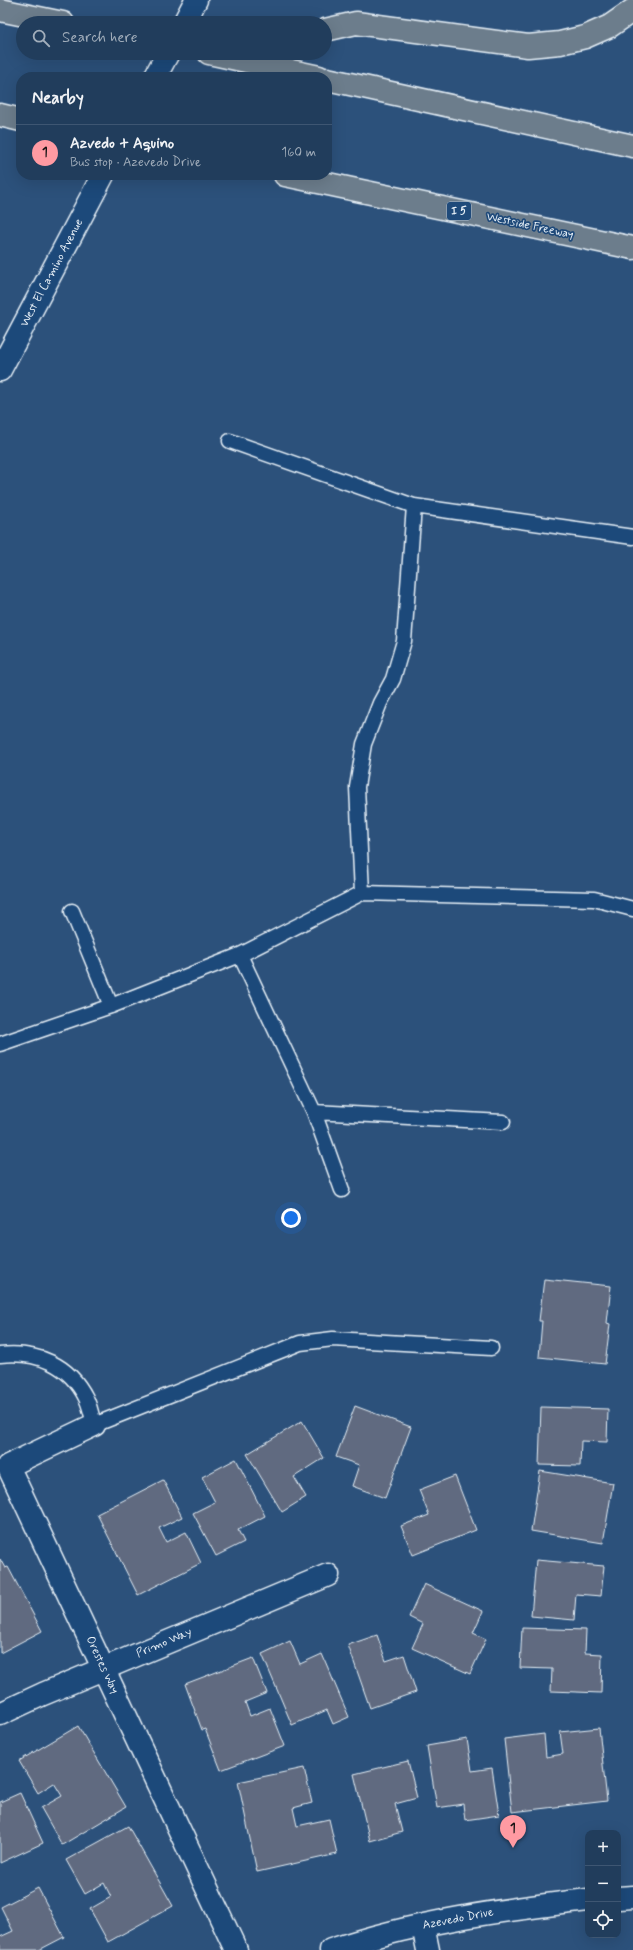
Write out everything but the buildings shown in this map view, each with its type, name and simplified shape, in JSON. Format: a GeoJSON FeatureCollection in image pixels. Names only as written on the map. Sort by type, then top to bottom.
{"type":"FeatureCollection","features":[{"type":"Feature","properties":{"kind":"highway"},"geometry":{"type":"LineString","coordinates":[[0,10],[29,16]]}},
{"type":"Feature","properties":{"kind":"highway"},"geometry":{"type":"LineString","coordinates":[[332,28],[356,23],[528,46],[560,43],[585,37],[610,26],[633,10]]}},
{"type":"Feature","properties":{"kind":"highway"},"geometry":{"type":"LineString","coordinates":[[244,60],[297,72]]}},
{"type":"Feature","properties":{"kind":"highway"},"geometry":{"type":"LineString","coordinates":[[332,80],[633,146]]}},
{"type":"Feature","properties":{"kind":"highway"},"geometry":{"type":"LineString","coordinates":[[0,115],[16,119]]}},
{"type":"Feature","properties":{"kind":"highway","name":"Westside Freeway"},"geometry":{"type":"LineString","coordinates":[[310,180],[633,248]]}},
{"type":"Feature","properties":{"kind":"street"},"geometry":{"type":"LineString","coordinates":[[188,16],[196,0]]}},
{"type":"Feature","properties":{"kind":"street"},"geometry":{"type":"LineString","coordinates":[[158,72],[164,60]]}},
{"type":"Feature","properties":{"kind":"street","name":"West El Camino Avenue"},"geometry":{"type":"LineString","coordinates":[[0,370],[100,180]]}},
{"type":"Feature","properties":{"kind":"street","name":"Orestes Way"},"geometry":{"type":"LineString","coordinates":[[94,1425],[4,1468],[103,1669],[236,1950]]}},
{"type":"Feature","properties":{"kind":"street","name":"Primo Way"},"geometry":{"type":"LineString","coordinates":[[0,1714],[103,1669],[328,1575]]}},
{"type":"Feature","properties":{"kind":"street"},"geometry":{"type":"LineString","coordinates":[[621,1898],[633,1897]]}},
{"type":"Feature","properties":{"kind":"street","name":"Azevedo Drive"},"geometry":{"type":"LineString","coordinates":[[331,1950],[423,1926],[516,1908],[585,1900]]}},
{"type":"Feature","properties":{"kind":"street"},"geometry":{"type":"LineString","coordinates":[[423,1926],[428,1950]]}},
{"type":"Feature","properties":{"kind":"lane"},"geometry":{"type":"LineString","coordinates":[[230,441],[414,506],[633,537]]}},
{"type":"Feature","properties":{"kind":"lane"},"geometry":{"type":"LineString","coordinates":[[362,893],[357,787],[364,744],[380,703],[393,679],[404,641],[414,506]]}},
{"type":"Feature","properties":{"kind":"lane"},"geometry":{"type":"LineString","coordinates":[[1,1043],[111,1006],[240,954],[362,893],[594,899],[633,910]]}},
{"type":"Feature","properties":{"kind":"lane"},"geometry":{"type":"LineString","coordinates":[[72,911],[111,1006]]}},
{"type":"Feature","properties":{"kind":"lane"},"geometry":{"type":"LineString","coordinates":[[240,954],[314,1112],[342,1190]]}},
{"type":"Feature","properties":{"kind":"lane"},"geometry":{"type":"LineString","coordinates":[[314,1112],[503,1122]]}},
{"type":"Feature","properties":{"kind":"lane"},"geometry":{"type":"LineString","coordinates":[[0,1355],[34,1355],[58,1366],[78,1384],[87,1399],[94,1425],[300,1343],[333,1339],[491,1348]]}},
{"type":"Feature","properties":{"kind":"place","name":"Azvedo + Aquino"},"geometry":{"type":"Point","coordinates":[513,1848]}}]}
